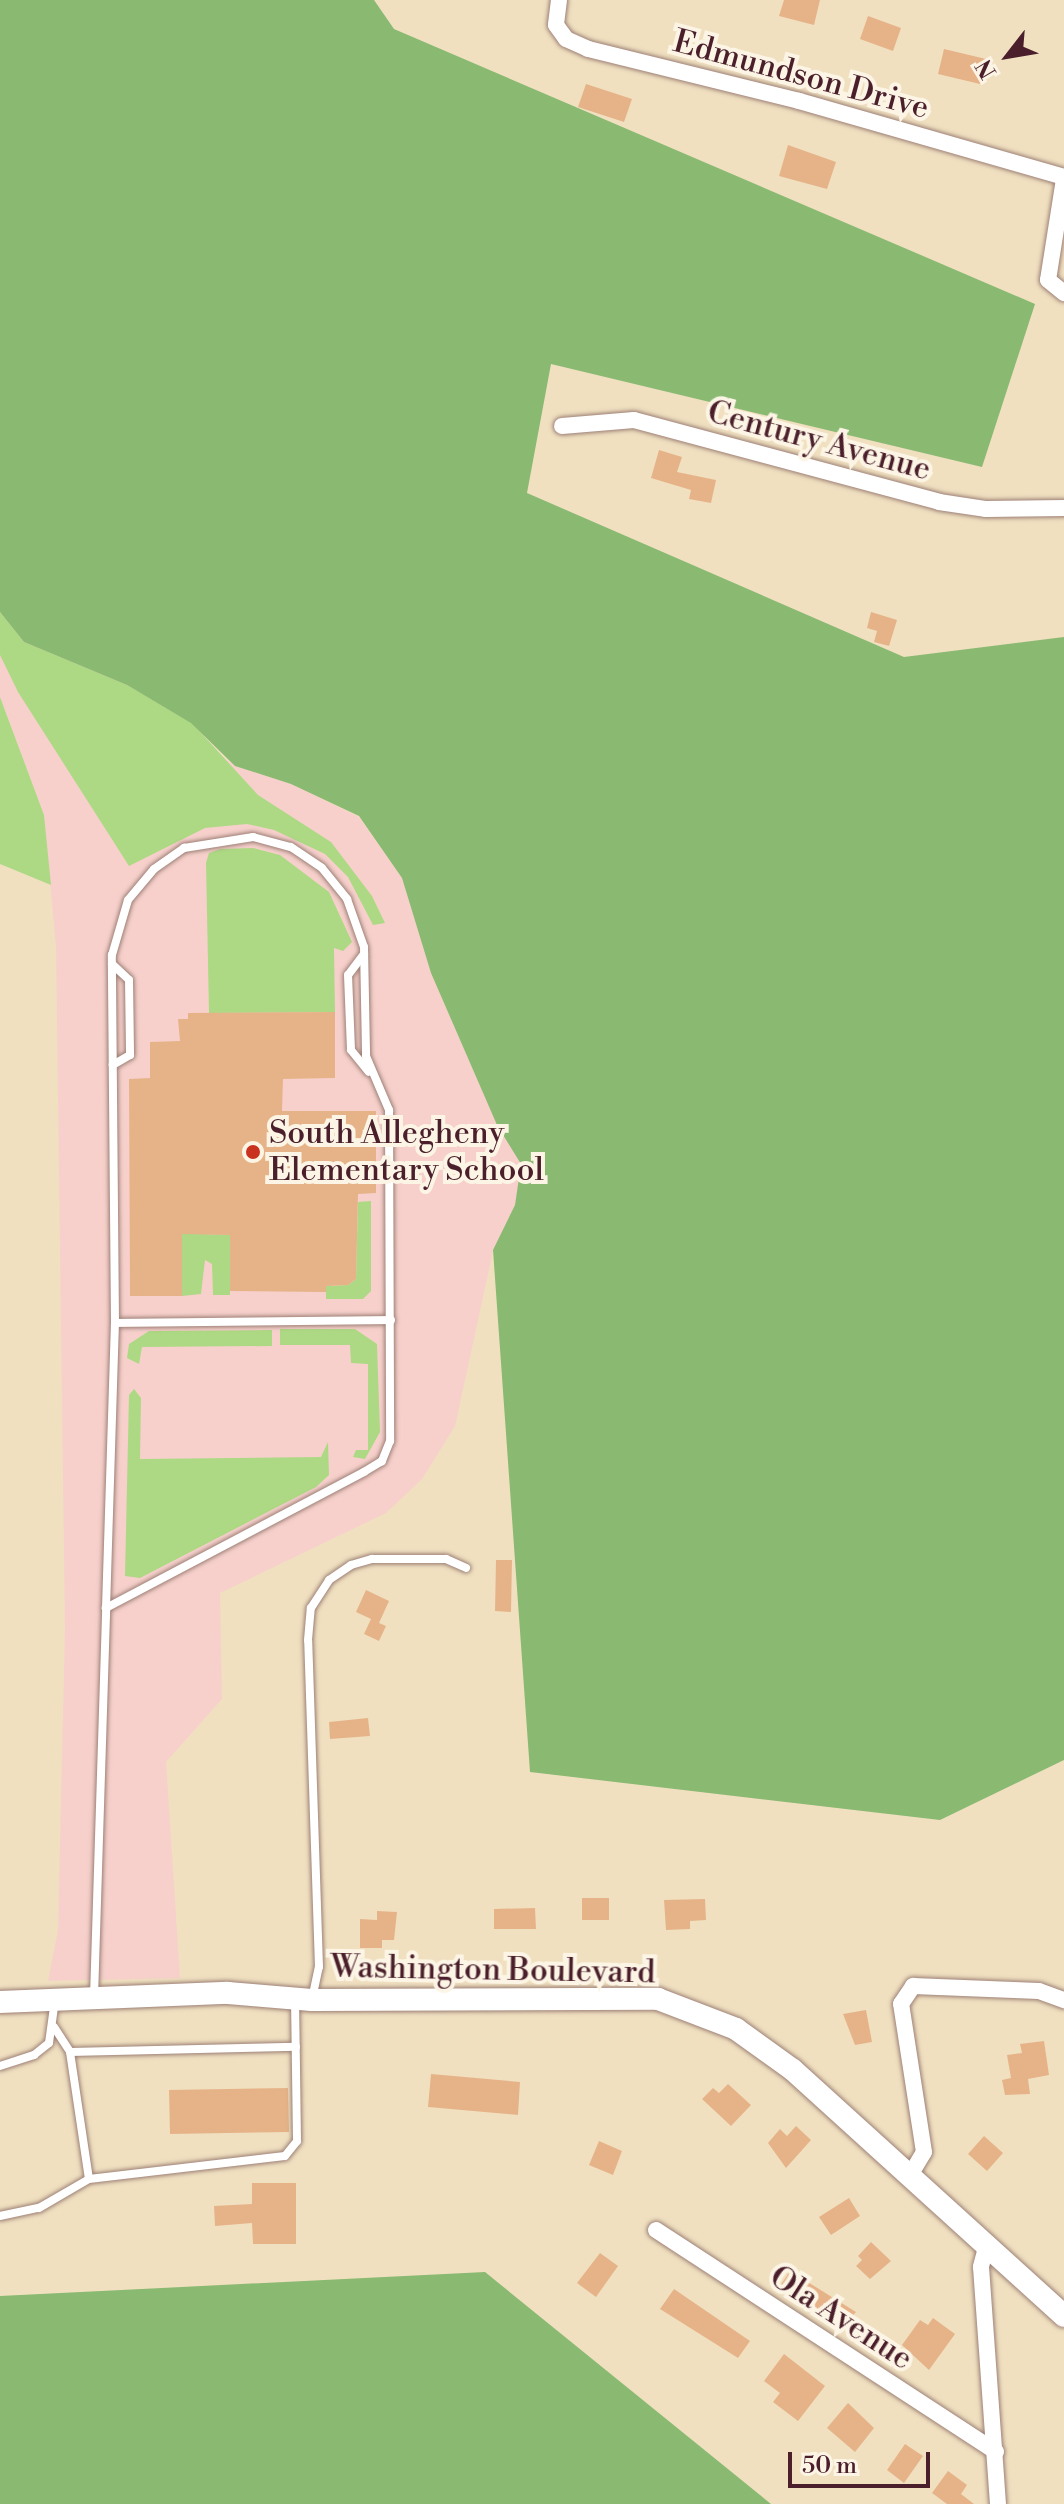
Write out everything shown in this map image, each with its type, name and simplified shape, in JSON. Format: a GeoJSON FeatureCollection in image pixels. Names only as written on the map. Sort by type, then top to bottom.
{"type":"FeatureCollection","features":[{"type":"Feature","properties":{"kind":"street","name":"Edmundson Drive"},"geometry":{"type":"LineString","coordinates":[[559,0],[556,25],[566,39],[588,49],[799,101],[1064,178]]}},
{"type":"Feature","properties":{"kind":"street"},"geometry":{"type":"LineString","coordinates":[[1064,178],[1048,280],[1064,293]]}},
{"type":"Feature","properties":{"kind":"street","name":"Century Avenue"},"geometry":{"type":"LineString","coordinates":[[562,426],[634,420],[939,502],[986,509],[1064,508]]}},
{"type":"Feature","properties":{"kind":"street"},"geometry":{"type":"LineString","coordinates":[[909,2177],[924,2152],[901,2004],[913,1986],[1039,1991],[1064,2000]]}},
{"type":"Feature","properties":{"kind":"street","name":"Washington Boulevard"},"geometry":{"type":"LineString","coordinates":[[0,2002],[228,1993],[303,1999],[658,1999],[747,2037],[793,2070],[1064,2316]]}},
{"type":"Feature","properties":{"kind":"street","name":"Ola Avenue"},"geometry":{"type":"LineString","coordinates":[[656,2230],[996,2452]]}},
{"type":"Feature","properties":{"kind":"street"},"geometry":{"type":"LineString","coordinates":[[987,2244],[981,2267],[998,2504]]}},
{"type":"Feature","properties":{"kind":"lane"},"geometry":{"type":"LineString","coordinates":[[94,1998],[106,1608],[115,1323],[112,964],[124,909],[154,869],[184,848],[236,838],[291,847],[322,868],[355,915],[365,953],[366,1056],[389,1110],[390,1441],[382,1461],[106,1608]]}},
{"type":"Feature","properties":{"kind":"lane"},"geometry":{"type":"LineString","coordinates":[[365,953],[348,975],[351,1050],[381,1088]]}},
{"type":"Feature","properties":{"kind":"lane"},"geometry":{"type":"LineString","coordinates":[[112,964],[129,980],[130,1055],[113,1065]]}},
{"type":"Feature","properties":{"kind":"lane"},"geometry":{"type":"LineString","coordinates":[[115,1323],[391,1320]]}},
{"type":"Feature","properties":{"kind":"lane"},"geometry":{"type":"LineString","coordinates":[[0,2216],[39,2208],[89,2179],[285,2156],[297,2141],[296,2047],[303,1999],[319,1967],[308,1640],[311,1608],[329,1580],[372,1559],[446,1559],[466,1568]]}},
{"type":"Feature","properties":{"kind":"lane"},"geometry":{"type":"LineString","coordinates":[[0,2066],[34,2055],[49,2043],[54,2027],[55,1999]]}},
{"type":"Feature","properties":{"kind":"lane"},"geometry":{"type":"LineString","coordinates":[[54,2027],[70,2052],[89,2179]]}},
{"type":"Feature","properties":{"kind":"lane"},"geometry":{"type":"LineString","coordinates":[[70,2052],[296,2047]]}},
{"type":"Feature","properties":{"kind":"shaded area"},"geometry":{"type":"Polygon","coordinates":[[[0,612],[24,642],[127,685],[235,766],[291,784],[359,817],[402,878],[431,973],[497,1125],[522,1164],[515,1205],[493,1251],[455,1426],[422,1479],[386,1513],[220,1593],[222,1699],[166,1762],[180,1978],[48,1981],[58,1930],[65,1629],[56,947],[44,815],[0,697],[0,612]]]}},
{"type":"Feature","properties":{"kind":"green space"},"geometry":{"type":"Polygon","coordinates":[[[0,0],[374,0],[394,29],[1035,304],[982,467],[551,364],[527,493],[904,657],[1064,637],[1064,1760],[940,1820],[530,1772],[493,1250],[515,1205],[521,1164],[497,1125],[431,973],[402,878],[359,816],[291,784],[235,766],[191,723],[127,685],[24,642],[0,612],[0,0]]]}},
{"type":"Feature","properties":{"kind":"green space"},"geometry":{"type":"Polygon","coordinates":[[[0,612],[24,642],[127,685],[192,723],[258,795],[331,842],[372,896],[385,923],[373,925],[348,877],[325,854],[274,830],[247,824],[205,828],[129,866],[18,692],[0,655],[0,612]]]}},
{"type":"Feature","properties":{"kind":"green space"},"geometry":{"type":"Polygon","coordinates":[[[0,697],[44,815],[51,885],[0,864],[0,697]]]}},
{"type":"Feature","properties":{"kind":"green space"},"geometry":{"type":"Polygon","coordinates":[[[253,848],[280,855],[329,892],[352,942],[343,951],[334,948],[335,1012],[209,1013],[206,863],[209,853],[220,849],[253,848]]]}},
{"type":"Feature","properties":{"kind":"green space"},"geometry":{"type":"Polygon","coordinates":[[[371,1201],[371,1291],[363,1299],[326,1299],[326,1286],[348,1285],[356,1279],[358,1202],[371,1201]]]}},
{"type":"Feature","properties":{"kind":"green space"},"geometry":{"type":"Polygon","coordinates":[[[200,1221],[201,1234],[230,1235],[230,1295],[213,1295],[212,1264],[205,1260],[201,1294],[182,1296],[182,1222],[200,1221]]]}},
{"type":"Feature","properties":{"kind":"green space"},"geometry":{"type":"Polygon","coordinates":[[[280,1329],[355,1329],[377,1344],[380,1432],[365,1459],[353,1457],[356,1450],[368,1450],[368,1364],[351,1363],[350,1345],[280,1345],[280,1329]]]}},
{"type":"Feature","properties":{"kind":"green space"},"geometry":{"type":"Polygon","coordinates":[[[272,1330],[272,1346],[142,1347],[139,1364],[127,1358],[129,1344],[149,1331],[272,1330]]]}},
{"type":"Feature","properties":{"kind":"green space"},"geometry":{"type":"Polygon","coordinates":[[[134,1389],[141,1398],[140,1459],[321,1457],[328,1442],[329,1475],[316,1487],[140,1578],[125,1576],[129,1395],[134,1389]]]}},
{"type":"Feature","properties":{"kind":"green space"},"geometry":{"type":"Polygon","coordinates":[[[485,2272],[771,2504],[0,2504],[0,2296],[485,2272]]]}},
{"type":"Feature","properties":{"kind":"building"},"geometry":{"type":"Polygon","coordinates":[[[784,0],[820,0],[814,25],[779,16],[784,0]]]}},
{"type":"Feature","properties":{"kind":"building"},"geometry":{"type":"Polygon","coordinates":[[[868,16],[901,28],[893,51],[860,39],[868,16]]]}},
{"type":"Feature","properties":{"kind":"building"},"geometry":{"type":"Polygon","coordinates":[[[944,49],[986,59],[980,84],[938,74],[944,49]]]}},
{"type":"Feature","properties":{"kind":"building"},"geometry":{"type":"Polygon","coordinates":[[[586,84],[632,99],[624,122],[578,107],[586,84]]]}},
{"type":"Feature","properties":{"kind":"building"},"geometry":{"type":"Polygon","coordinates":[[[788,145],[836,162],[827,189],[779,176],[788,145]]]}},
{"type":"Feature","properties":{"kind":"building"},"geometry":{"type":"Polygon","coordinates":[[[659,450],[682,457],[677,472],[716,480],[711,503],[689,499],[691,490],[651,478],[659,450]]]}},
{"type":"Feature","properties":{"kind":"building"},"geometry":{"type":"Polygon","coordinates":[[[871,612],[897,620],[889,646],[874,642],[877,631],[867,628],[871,612]]]}},
{"type":"Feature","properties":{"kind":"building","name":"South Allegheny Elementary School"},"geometry":{"type":"Polygon","coordinates":[[[335,1012],[335,1078],[283,1079],[282,1111],[376,1111],[376,1193],[358,1194],[356,1279],[348,1285],[326,1286],[326,1292],[230,1291],[230,1235],[182,1234],[182,1296],[130,1296],[129,1079],[150,1078],[150,1042],[180,1041],[178,1019],[188,1019],[188,1013],[335,1012]]]}},
{"type":"Feature","properties":{"kind":"building"},"geometry":{"type":"Polygon","coordinates":[[[496,1560],[512,1560],[511,1612],[495,1611],[496,1560]]]}},
{"type":"Feature","properties":{"kind":"building"},"geometry":{"type":"Polygon","coordinates":[[[366,1590],[389,1601],[379,1623],[386,1626],[379,1641],[364,1634],[371,1619],[356,1612],[366,1590]]]}},
{"type":"Feature","properties":{"kind":"building"},"geometry":{"type":"Polygon","coordinates":[[[368,1718],[370,1736],[330,1739],[329,1722],[368,1718]]]}},
{"type":"Feature","properties":{"kind":"building"},"geometry":{"type":"Polygon","coordinates":[[[582,1898],[609,1898],[609,1920],[582,1920],[582,1898]]]}},
{"type":"Feature","properties":{"kind":"building"},"geometry":{"type":"Polygon","coordinates":[[[705,1899],[706,1920],[690,1921],[690,1929],[666,1930],[664,1900],[705,1899]]]}},
{"type":"Feature","properties":{"kind":"building"},"geometry":{"type":"Polygon","coordinates":[[[535,1908],[536,1929],[494,1929],[494,1909],[535,1908]]]}},
{"type":"Feature","properties":{"kind":"building"},"geometry":{"type":"Polygon","coordinates":[[[377,1911],[397,1912],[394,1940],[382,1940],[382,1948],[360,1948],[360,1919],[377,1920],[377,1911]]]}},
{"type":"Feature","properties":{"kind":"building"},"geometry":{"type":"Polygon","coordinates":[[[866,2010],[872,2042],[855,2045],[843,2014],[866,2010]]]}},
{"type":"Feature","properties":{"kind":"building"},"geometry":{"type":"Polygon","coordinates":[[[1044,2041],[1049,2075],[1028,2079],[1030,2094],[1005,2095],[1002,2080],[1011,2078],[1007,2055],[1022,2053],[1020,2044],[1044,2041]]]}},
{"type":"Feature","properties":{"kind":"building"},"geometry":{"type":"Polygon","coordinates":[[[431,2074],[520,2082],[518,2115],[428,2107],[431,2074]]]}},
{"type":"Feature","properties":{"kind":"building"},"geometry":{"type":"Polygon","coordinates":[[[728,2084],[751,2105],[731,2126],[702,2099],[713,2088],[719,2093],[728,2084]]]}},
{"type":"Feature","properties":{"kind":"building"},"geometry":{"type":"Polygon","coordinates":[[[288,2088],[289,2132],[170,2134],[169,2090],[288,2088]]]}},
{"type":"Feature","properties":{"kind":"building"},"geometry":{"type":"Polygon","coordinates":[[[796,2126],[811,2140],[786,2168],[768,2143],[780,2129],[787,2136],[796,2126]]]}},
{"type":"Feature","properties":{"kind":"building"},"geometry":{"type":"Polygon","coordinates":[[[984,2136],[1003,2153],[987,2171],[968,2154],[984,2136]]]}},
{"type":"Feature","properties":{"kind":"building"},"geometry":{"type":"Polygon","coordinates":[[[599,2141],[622,2151],[613,2175],[589,2165],[599,2141]]]}},
{"type":"Feature","properties":{"kind":"building"},"geometry":{"type":"Polygon","coordinates":[[[252,2183],[296,2183],[296,2244],[253,2244],[252,2223],[215,2226],[214,2206],[252,2204],[252,2183]]]}},
{"type":"Feature","properties":{"kind":"building"},"geometry":{"type":"Polygon","coordinates":[[[849,2198],[860,2216],[831,2235],[819,2217],[849,2198]]]}},
{"type":"Feature","properties":{"kind":"building"},"geometry":{"type":"Polygon","coordinates":[[[871,2242],[891,2261],[870,2279],[856,2266],[862,2260],[858,2256],[871,2242]]]}},
{"type":"Feature","properties":{"kind":"building"},"geometry":{"type":"Polygon","coordinates":[[[600,2253],[618,2266],[596,2297],[577,2283],[600,2253]]]}},
{"type":"Feature","properties":{"kind":"building"},"geometry":{"type":"Polygon","coordinates":[[[790,2271],[856,2312],[840,2330],[778,2289],[790,2271]]]}},
{"type":"Feature","properties":{"kind":"building"},"geometry":{"type":"Polygon","coordinates":[[[674,2289],[750,2341],[738,2358],[660,2309],[674,2289]]]}},
{"type":"Feature","properties":{"kind":"building"},"geometry":{"type":"Polygon","coordinates":[[[933,2318],[955,2334],[929,2370],[902,2345],[920,2320],[928,2325],[933,2318]]]}},
{"type":"Feature","properties":{"kind":"building"},"geometry":{"type":"Polygon","coordinates":[[[784,2354],[825,2386],[798,2421],[773,2402],[780,2393],[764,2381],[784,2354]]]}},
{"type":"Feature","properties":{"kind":"building"},"geometry":{"type":"Polygon","coordinates":[[[848,2403],[874,2428],[855,2452],[827,2428],[848,2403]]]}},
{"type":"Feature","properties":{"kind":"building"},"geometry":{"type":"Polygon","coordinates":[[[905,2444],[923,2456],[904,2483],[887,2470],[905,2444]]]}},
{"type":"Feature","properties":{"kind":"building"},"geometry":{"type":"Polygon","coordinates":[[[948,2471],[967,2485],[961,2494],[974,2504],[947,2504],[932,2493],[948,2471]]]}},
{"type":"Feature","properties":{"kind":"place","name":"South Allegheny Elementary School"},"geometry":{"type":"Point","coordinates":[253,1152]}}]}
